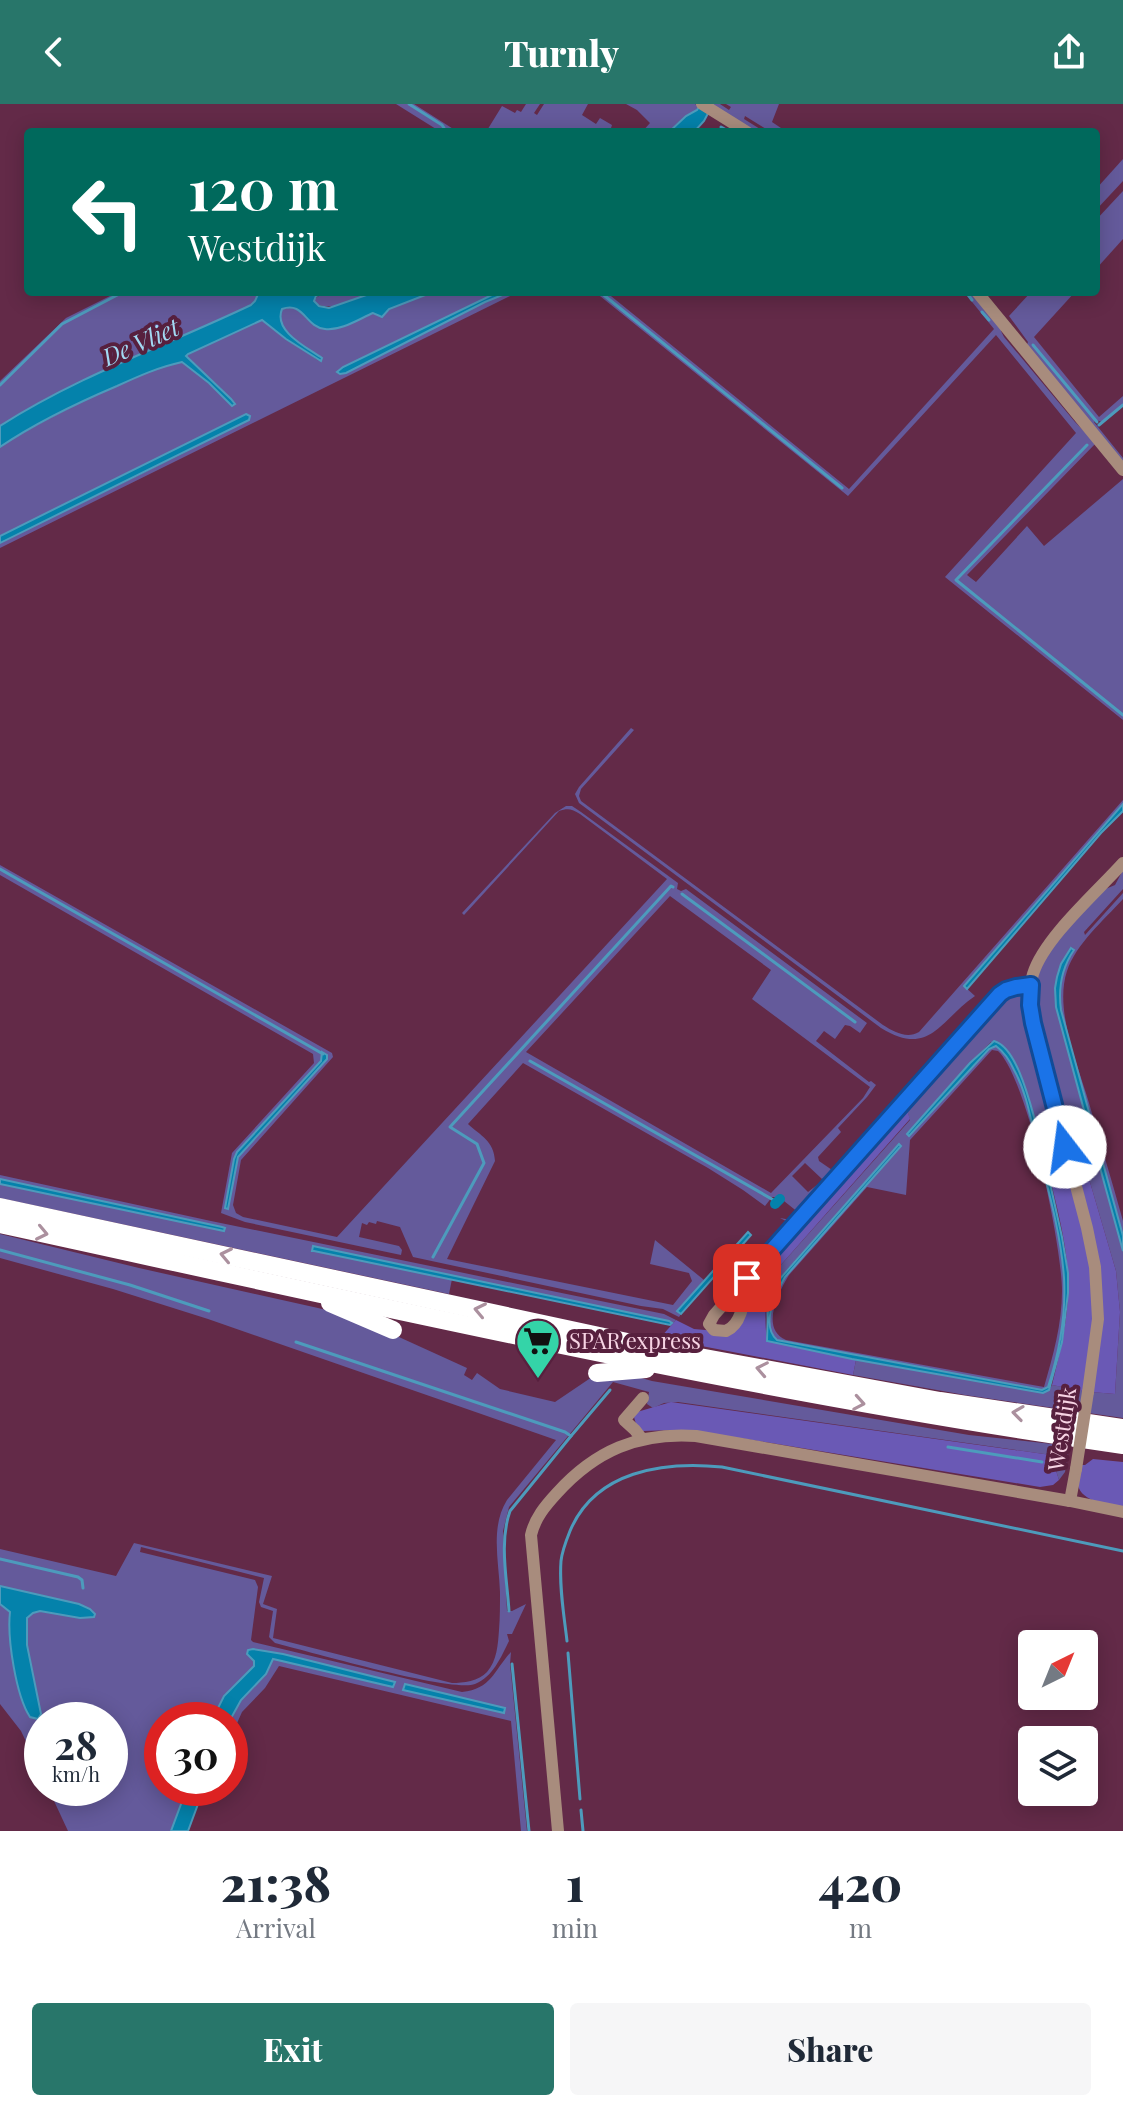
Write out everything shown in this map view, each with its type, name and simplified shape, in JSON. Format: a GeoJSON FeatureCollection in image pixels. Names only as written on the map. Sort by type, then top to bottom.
{"type":"FeatureCollection","features":[{"type":"Feature","properties":{"kind":"highway"},"geometry":{"type":"LineString","coordinates":[[0,1207],[683,1354],[940,1401],[1123,1428]]}},
{"type":"Feature","properties":{"kind":"highway"},"geometry":{"type":"LineString","coordinates":[[0,1224],[672,1368],[871,1405],[1123,1445]]}},
{"type":"Feature","properties":{"kind":"highway"},"geometry":{"type":"LineString","coordinates":[[291,1287],[393,1330]]}},
{"type":"Feature","properties":{"kind":"highway"},"geometry":{"type":"LineString","coordinates":[[597,1373],[672,1368]]}},
{"type":"Feature","properties":{"kind":"street"},"geometry":{"type":"LineString","coordinates":[[706,107],[740,128]]}},
{"type":"Feature","properties":{"kind":"street"},"geometry":{"type":"LineString","coordinates":[[980,296],[1123,470]]}},
{"type":"Feature","properties":{"kind":"street","name":"Westdijk"},"geometry":{"type":"LineString","coordinates":[[558,1831],[530,1547],[532,1530],[550,1500],[586,1465],[604,1453],[642,1439],[678,1435],[1070,1501],[1098,1319],[1095,1267],[1033,1023],[1031,985],[1046,949],[1123,863]]}},
{"type":"Feature","properties":{"kind":"street"},"geometry":{"type":"LineString","coordinates":[[747,1278],[1000,994],[1031,985]]}},
{"type":"Feature","properties":{"kind":"street"},"geometry":{"type":"LineString","coordinates":[[642,1439],[624,1420],[643,1398]]}},
{"type":"Feature","properties":{"kind":"street"},"geometry":{"type":"LineString","coordinates":[[1070,1501],[1123,1512]]}},
{"type":"Feature","properties":{"kind":"shaded area"},"geometry":{"type":"Polygon","coordinates":[[[396,104],[414,104],[452,128],[434,128],[396,104]]]}},
{"type":"Feature","properties":{"kind":"shaded area"},"geometry":{"type":"Polygon","coordinates":[[[526,104],[540,104],[534,113],[537,115],[544,104],[588,104],[582,115],[596,124],[600,118],[612,125],[611,128],[488,128],[502,106],[515,113],[517,110],[521,112],[526,104]]]}},
{"type":"Feature","properties":{"kind":"shaded area"},"geometry":{"type":"Polygon","coordinates":[[[626,104],[695,104],[700,107],[673,128],[646,128],[650,123],[626,104]]]}},
{"type":"Feature","properties":{"kind":"shaded area"},"geometry":{"type":"Polygon","coordinates":[[[720,104],[729,110],[731,107],[726,104],[779,104],[772,122],[781,128],[764,128],[745,116],[744,119],[759,128],[748,128],[712,106],[720,104]]]}},
{"type":"Feature","properties":{"kind":"shaded area"},"geometry":{"type":"Polygon","coordinates":[[[1123,159],[1123,181],[1100,206],[1100,185],[1123,159]]]}},
{"type":"Feature","properties":{"kind":"shaded area"},"geometry":{"type":"Polygon","coordinates":[[[1123,191],[1123,239],[1100,265],[1100,216],[1123,191]]]}},
{"type":"Feature","properties":{"kind":"shaded area"},"geometry":{"type":"Polygon","coordinates":[[[110,296],[257,296],[251,305],[49,397],[0,426],[0,381],[66,318],[110,296]]]}},
{"type":"Feature","properties":{"kind":"shaded area"},"geometry":{"type":"Polygon","coordinates":[[[319,296],[365,296],[329,306],[315,303],[314,299],[319,296]]]}},
{"type":"Feature","properties":{"kind":"shaded area"},"geometry":{"type":"Polygon","coordinates":[[[423,296],[490,296],[346,373],[485,302],[510,296],[0,548],[0,543],[250,418],[246,414],[0,536],[0,447],[14,438],[102,393],[149,372],[182,362],[232,406],[235,404],[231,399],[186,356],[262,320],[319,361],[286,332],[282,325],[282,309],[294,307],[315,326],[338,327],[373,313],[381,317],[389,309],[423,296]]]}},
{"type":"Feature","properties":{"kind":"shaded area"},"geometry":{"type":"Polygon","coordinates":[[[600,296],[611,296],[849,489],[994,329],[967,296],[975,296],[1003,329],[1004,337],[1096,443],[967,575],[976,582],[1027,526],[1044,546],[1123,479],[1123,720],[945,577],[1076,433],[996,335],[848,496],[600,296]]]}},
{"type":"Feature","properties":{"kind":"shaded area"},"geometry":{"type":"Polygon","coordinates":[[[1027,296],[1071,296],[1034,337],[1099,417],[1123,396],[1123,404],[1102,422],[1094,422],[1123,458],[1123,465],[1026,347],[1028,342],[1009,316],[1027,296]]]}},
{"type":"Feature","properties":{"kind":"shaded area"},"geometry":{"type":"Polygon","coordinates":[[[631,728],[634,730],[581,789],[581,801],[883,1025],[905,1035],[919,1032],[1123,800],[1123,804],[964,986],[975,996],[933,1032],[911,1039],[881,1028],[579,803],[575,794],[579,787],[631,728]]]}},
{"type":"Feature","properties":{"kind":"shaded area"},"geometry":{"type":"Polygon","coordinates":[[[566,806],[581,812],[678,883],[677,889],[686,889],[867,1023],[860,1033],[845,1025],[835,1039],[824,1031],[816,1041],[876,1085],[838,1128],[841,1132],[818,1157],[835,1172],[822,1179],[805,1163],[792,1176],[808,1192],[822,1181],[830,1183],[793,1221],[780,1218],[791,1220],[799,1213],[779,1197],[772,1197],[765,1206],[708,1168],[523,1063],[468,1124],[489,1144],[495,1161],[447,1259],[673,1305],[692,1281],[689,1273],[650,1264],[655,1240],[704,1280],[678,1311],[681,1314],[679,1317],[663,1309],[413,1257],[400,1227],[377,1221],[376,1224],[362,1223],[359,1237],[399,1246],[401,1255],[245,1222],[221,1213],[232,1153],[314,1063],[313,1054],[0,875],[0,865],[332,1053],[333,1057],[241,1160],[233,1205],[236,1213],[243,1217],[337,1237],[667,879],[580,814],[572,810],[559,811],[464,915],[462,913],[555,813],[566,806]],[[670,896],[526,1052],[771,1193],[870,1087],[752,999],[771,970],[670,896]],[[322,1052],[321,1061],[237,1152],[225,1208],[228,1209],[238,1157],[327,1059],[328,1056],[322,1052]]]}},
{"type":"Feature","properties":{"kind":"shaded area"},"geometry":{"type":"Polygon","coordinates":[[[1123,870],[1123,889],[1084,932],[1085,935],[1123,893],[1123,899],[1091,933],[1071,961],[1063,1003],[1069,1037],[1123,1221],[1123,1236],[1061,1010],[1061,979],[1073,951],[1071,949],[1061,964],[1055,995],[1085,1114],[1075,1118],[1076,1122],[1088,1124],[1123,1251],[1123,1418],[853,1375],[856,1360],[1043,1393],[1052,1385],[1115,1394],[1120,1312],[1116,1271],[1075,1131],[1066,1133],[1049,1074],[1038,1029],[1035,988],[1050,949],[1103,890],[1115,885],[1123,870]]]}},
{"type":"Feature","properties":{"kind":"shaded area"},"geometry":{"type":"Polygon","coordinates":[[[1021,992],[1024,996],[1055,1123],[1043,1128],[1037,1126],[1013,1060],[998,1042],[991,1042],[910,1135],[989,1049],[996,1046],[1004,1054],[1018,1078],[1027,1105],[1060,1245],[1064,1280],[1061,1335],[1047,1388],[1042,1390],[774,1339],[770,1315],[785,1277],[901,1146],[899,1144],[782,1275],[770,1300],[766,1327],[768,1296],[779,1267],[910,1120],[905,1104],[1002,996],[1021,992]],[[992,1050],[910,1140],[906,1195],[867,1187],[789,1275],[774,1310],[774,1328],[778,1335],[786,1340],[1044,1387],[1060,1316],[1062,1291],[1056,1239],[1041,1165],[1021,1094],[998,1051],[992,1050]]]}},
{"type":"Feature","properties":{"kind":"shaded area"},"geometry":{"type":"Polygon","coordinates":[[[905,1104],[910,1119],[779,1267],[768,1294],[767,1341],[856,1360],[853,1375],[660,1338],[676,1320],[694,1329],[728,1332],[749,1285],[905,1104]]]}},
{"type":"Feature","properties":{"kind":"shaded area"},"geometry":{"type":"Polygon","coordinates":[[[1055,1123],[1089,1255],[1093,1318],[1084,1391],[1052,1385],[1068,1303],[1067,1258],[1040,1136],[1042,1126],[1055,1123]]]}},
{"type":"Feature","properties":{"kind":"shaded area"},"geometry":{"type":"Polygon","coordinates":[[[1075,1131],[1116,1271],[1120,1312],[1115,1394],[1091,1392],[1100,1323],[1066,1133],[1075,1131]]]}},
{"type":"Feature","properties":{"kind":"shaded area"},"geometry":{"type":"Polygon","coordinates":[[[0,1175],[664,1314],[676,1320],[671,1326],[672,1322],[669,1321],[314,1246],[312,1250],[452,1279],[449,1294],[0,1198],[0,1184],[224,1231],[225,1228],[0,1179],[0,1175]]]}},
{"type":"Feature","properties":{"kind":"shaded area"},"geometry":{"type":"Polygon","coordinates":[[[0,1234],[355,1317],[467,1368],[464,1375],[472,1380],[477,1373],[500,1389],[555,1402],[592,1377],[631,1375],[969,1435],[1061,1445],[1069,1447],[1065,1472],[1059,1480],[1051,1455],[678,1402],[653,1408],[647,1404],[649,1392],[613,1382],[509,1507],[503,1531],[507,1611],[526,1604],[512,1634],[507,1634],[509,1641],[492,1672],[475,1684],[439,1683],[275,1643],[269,1637],[273,1611],[261,1607],[259,1602],[264,1578],[141,1547],[140,1552],[255,1580],[258,1587],[253,1642],[462,1692],[486,1683],[511,1652],[527,1831],[521,1831],[511,1721],[279,1666],[265,1688],[248,1706],[248,1702],[240,1702],[264,1677],[272,1659],[393,1687],[394,1683],[253,1649],[248,1654],[254,1666],[221,1702],[144,1702],[144,1806],[180,1806],[171,1831],[68,1831],[56,1806],[128,1806],[128,1702],[39,1702],[27,1645],[27,1618],[40,1611],[88,1618],[94,1616],[93,1611],[79,1604],[0,1586],[0,1549],[116,1576],[134,1543],[272,1576],[263,1604],[277,1609],[273,1638],[452,1683],[466,1682],[480,1678],[487,1672],[496,1652],[500,1602],[497,1533],[502,1510],[556,1440],[208,1319],[0,1258],[0,1234]]]}},
{"type":"Feature","properties":{"kind":"shaded area"},"geometry":{"type":"Polygon","coordinates":[[[671,1402],[1051,1455],[1059,1480],[1053,1485],[1040,1487],[746,1439],[675,1430],[643,1431],[636,1424],[634,1417],[637,1412],[671,1402]]]}},
{"type":"Feature","properties":{"kind":"shaded area"},"geometry":{"type":"Polygon","coordinates":[[[1093,1459],[1123,1462],[1123,1508],[1097,1502],[1080,1491],[1078,1483],[1082,1465],[1093,1459]]]}},
{"type":"Feature","properties":{"kind":"shaded area"},"geometry":{"type":"Polygon","coordinates":[[[0,1604],[10,1612],[11,1651],[21,1695],[24,1737],[0,1704],[0,1604]]]}},
{"type":"Feature","properties":{"kind":"water"},"geometry":{"type":"Polygon","coordinates":[[[701,104],[713,104],[698,128],[673,128],[686,116],[701,104]]]}},
{"type":"Feature","properties":{"kind":"water"},"geometry":{"type":"Polygon","coordinates":[[[257,296],[316,296],[314,301],[319,306],[329,308],[364,296],[423,296],[389,309],[382,317],[373,313],[331,329],[318,327],[295,308],[282,309],[280,317],[286,331],[322,358],[321,361],[262,320],[188,354],[186,356],[231,399],[235,404],[232,406],[182,362],[149,372],[87,399],[0,447],[0,426],[30,408],[255,301],[257,296]]]}},
{"type":"Feature","properties":{"kind":"water"},"geometry":{"type":"Polygon","coordinates":[[[490,296],[500,296],[346,373],[337,372],[490,296]]]}},
{"type":"Feature","properties":{"kind":"water"},"geometry":{"type":"Polygon","coordinates":[[[246,414],[250,416],[249,420],[0,543],[0,536],[246,414]]]}},
{"type":"Feature","properties":{"kind":"water"},"geometry":{"type":"Polygon","coordinates":[[[1123,804],[1123,811],[967,989],[964,986],[1123,804]]]}},
{"type":"Feature","properties":{"kind":"water"},"geometry":{"type":"Polygon","coordinates":[[[1071,948],[1074,950],[1062,979],[1061,1010],[1123,1236],[1123,1251],[1088,1124],[1084,1121],[1076,1123],[1075,1118],[1085,1114],[1056,1007],[1055,988],[1061,964],[1071,948]]]}},
{"type":"Feature","properties":{"kind":"water"},"geometry":{"type":"Polygon","coordinates":[[[994,1041],[1002,1045],[1016,1064],[1036,1124],[1043,1128],[1040,1138],[1068,1273],[1062,1342],[1049,1390],[1043,1393],[767,1341],[768,1307],[777,1282],[899,1144],[901,1146],[785,1277],[771,1309],[772,1334],[777,1340],[1042,1390],[1048,1387],[1063,1319],[1062,1261],[1054,1212],[1025,1098],[1011,1063],[996,1046],[989,1049],[909,1136],[907,1134],[970,1063],[994,1041]]]}},
{"type":"Feature","properties":{"kind":"water"},"geometry":{"type":"Polygon","coordinates":[[[322,1052],[327,1059],[238,1157],[228,1209],[225,1208],[237,1152],[321,1061],[322,1052]]]}},
{"type":"Feature","properties":{"kind":"water"},"geometry":{"type":"Polygon","coordinates":[[[0,1179],[225,1228],[224,1231],[0,1184],[0,1179]]]}},
{"type":"Feature","properties":{"kind":"water"},"geometry":{"type":"Polygon","coordinates":[[[748,1232],[751,1235],[681,1314],[677,1311],[748,1232]]]}},
{"type":"Feature","properties":{"kind":"water"},"geometry":{"type":"Polygon","coordinates":[[[313,1246],[669,1321],[672,1323],[312,1251],[313,1246]]]}},
{"type":"Feature","properties":{"kind":"water"},"geometry":{"type":"Polygon","coordinates":[[[0,1586],[79,1604],[95,1614],[94,1617],[80,1618],[40,1611],[27,1618],[27,1645],[39,1702],[24,1702],[24,1705],[11,1651],[10,1612],[0,1604],[0,1586]]]}},
{"type":"Feature","properties":{"kind":"water"},"geometry":{"type":"Polygon","coordinates":[[[248,1650],[283,1654],[395,1682],[393,1687],[273,1659],[266,1674],[240,1702],[221,1702],[254,1666],[248,1650]]]}},
{"type":"Feature","properties":{"kind":"water"},"geometry":{"type":"Polygon","coordinates":[[[405,1684],[505,1708],[504,1713],[403,1690],[405,1684]]]}},
{"type":"Feature","properties":{"kind":"water"},"geometry":{"type":"Polygon","coordinates":[[[180,1806],[197,1806],[188,1831],[171,1831],[180,1806]]]}},
{"type":"Feature","properties":{"kind":"waterway"},"geometry":{"type":"LineString","coordinates":[[409,104],[444,128]]}},
{"type":"Feature","properties":{"kind":"waterway"},"geometry":{"type":"LineString","coordinates":[[0,385],[62,324],[115,296]]}},
{"type":"Feature","properties":{"kind":"waterway"},"geometry":{"type":"LineString","coordinates":[[605,296],[842,488]]}},
{"type":"Feature","properties":{"kind":"waterway"},"geometry":{"type":"LineString","coordinates":[[969,296],[972,300]]}},
{"type":"Feature","properties":{"kind":"waterway"},"geometry":{"type":"LineString","coordinates":[[982,312],[989,320]]}},
{"type":"Feature","properties":{"kind":"waterway"},"geometry":{"type":"LineString","coordinates":[[1033,345],[1097,422]]}},
{"type":"Feature","properties":{"kind":"waterway"},"geometry":{"type":"LineString","coordinates":[[1099,425],[1123,405]]}},
{"type":"Feature","properties":{"kind":"waterway"},"geometry":{"type":"LineString","coordinates":[[1087,445],[956,580],[1123,715]]}},
{"type":"Feature","properties":{"kind":"waterway"},"geometry":{"type":"LineString","coordinates":[[0,869],[323,1054]]}},
{"type":"Feature","properties":{"kind":"waterway"},"geometry":{"type":"LineString","coordinates":[[433,1257],[484,1163],[477,1144],[450,1127],[673,887]]}},
{"type":"Feature","properties":{"kind":"waterway"},"geometry":{"type":"LineString","coordinates":[[682,894],[855,1022]]}},
{"type":"Feature","properties":{"kind":"waterway"},"geometry":{"type":"LineString","coordinates":[[530,1061],[777,1202]]}},
{"type":"Feature","properties":{"kind":"waterway"},"geometry":{"type":"LineString","coordinates":[[775,1204],[780,1199]]}},
{"type":"Feature","properties":{"kind":"waterway"},"geometry":{"type":"LineString","coordinates":[[0,1250],[130,1285],[209,1311]]}},
{"type":"Feature","properties":{"kind":"waterway"},"geometry":{"type":"LineString","coordinates":[[296,1342],[571,1436],[510,1511],[504,1548],[509,1611]]}},
{"type":"Feature","properties":{"kind":"waterway"},"geometry":{"type":"LineString","coordinates":[[571,1436],[610,1390]]}},
{"type":"Feature","properties":{"kind":"waterway"},"geometry":{"type":"LineString","coordinates":[[948,1447],[1042,1462]]}},
{"type":"Feature","properties":{"kind":"waterway"},"geometry":{"type":"LineString","coordinates":[[567,1641],[561,1571],[562,1554],[570,1531],[581,1511],[596,1495],[633,1474],[655,1469],[722,1467],[1123,1551]]}},
{"type":"Feature","properties":{"kind":"waterway"},"geometry":{"type":"LineString","coordinates":[[0,1559],[78,1577],[82,1580],[83,1588]]}},
{"type":"Feature","properties":{"kind":"waterway"},"geometry":{"type":"LineString","coordinates":[[568,1653],[580,1799]]}},
{"type":"Feature","properties":{"kind":"waterway"},"geometry":{"type":"LineString","coordinates":[[512,1664],[529,1831]]}},
{"type":"Feature","properties":{"kind":"waterway"},"geometry":{"type":"LineString","coordinates":[[581,1810],[583,1831]]}},
{"type":"Feature","properties":{"kind":"place","name":"SPAR express"},"geometry":{"type":"Point","coordinates":[538,1380]}},
{"type":"Feature","properties":{"kind":"route"},"geometry":{"type":"LineString","coordinates":[[747,1278],[1007,989],[1031,985],[1033,1023],[1065,1147]]}},
{"type":"Feature","properties":{"kind":"water label","name":"De Vliet"},"geometry":{"type":"Point","coordinates":[141,343]}}]}
